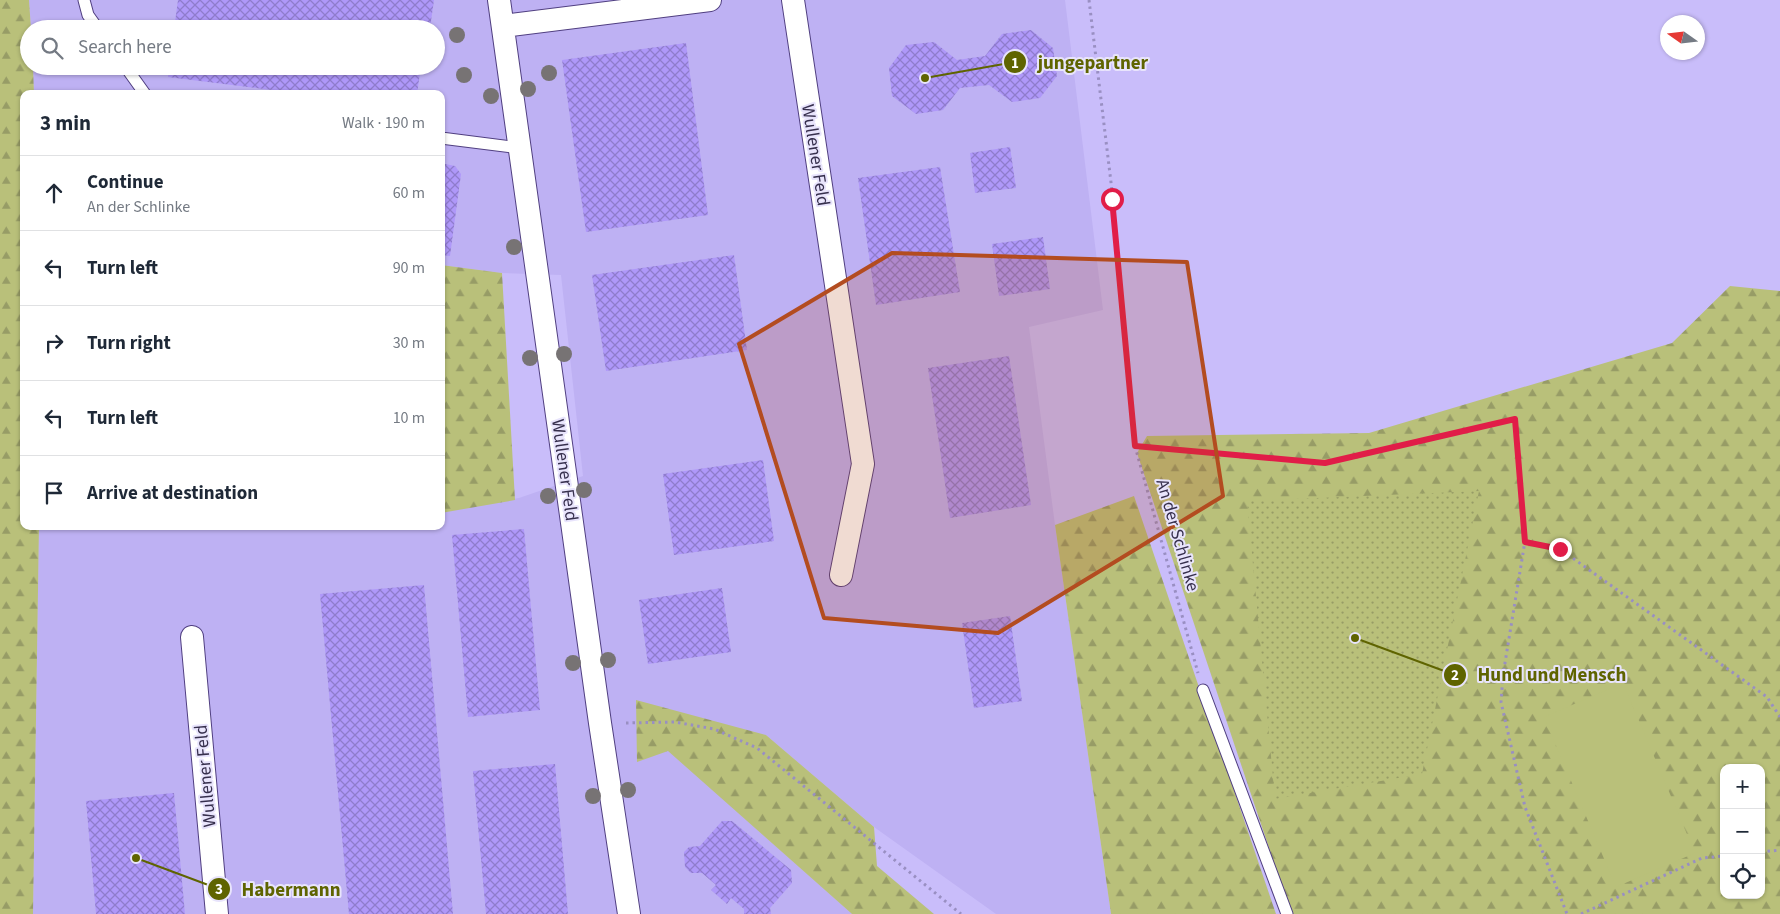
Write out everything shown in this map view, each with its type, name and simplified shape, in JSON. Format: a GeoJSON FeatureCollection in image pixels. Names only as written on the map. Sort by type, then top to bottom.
{"type":"FeatureCollection","features":[{"type":"Feature","properties":{"kind":"street","name":"Wullener Feld"},"geometry":{"type":"LineString","coordinates":[[499,0],[628,914]]}},
{"type":"Feature","properties":{"kind":"street"},"geometry":{"type":"LineString","coordinates":[[503,26],[710,0]]}},
{"type":"Feature","properties":{"kind":"street","name":"Wullener Feld"},"geometry":{"type":"LineString","coordinates":[[793,0],[863,464],[841,575]]}},
{"type":"Feature","properties":{"kind":"street","name":"Wullener Feld"},"geometry":{"type":"LineString","coordinates":[[192,637],[217,914]]}},
{"type":"Feature","properties":{"kind":"lane"},"geometry":{"type":"LineString","coordinates":[[84,0],[88,15],[92,20]]}},
{"type":"Feature","properties":{"kind":"lane"},"geometry":{"type":"LineString","coordinates":[[131,75],[142,90]]}},
{"type":"Feature","properties":{"kind":"lane"},"geometry":{"type":"LineString","coordinates":[[445,139],[520,148]]}},
{"type":"Feature","properties":{"kind":"lane"},"geometry":{"type":"LineString","coordinates":[[1203,690],[1287,914]]}},
{"type":"Feature","properties":{"kind":"path","name":"An der Schlinke"},"geometry":{"type":"LineString","coordinates":[[1089,0],[1112,199],[1135,446],[1203,690]]}},
{"type":"Feature","properties":{"kind":"path"},"geometry":{"type":"LineString","coordinates":[[1135,446],[1325,463],[1515,419],[1525,542],[1503,674],[1501,702],[1525,807],[1567,914]]}},
{"type":"Feature","properties":{"kind":"path"},"geometry":{"type":"LineString","coordinates":[[1525,542],[1560,549],[1767,697],[1780,717]]}},
{"type":"Feature","properties":{"kind":"path"},"geometry":{"type":"LineString","coordinates":[[600,723],[675,722],[714,728],[757,748],[961,914]]}},
{"type":"Feature","properties":{"kind":"path"},"geometry":{"type":"LineString","coordinates":[[1765,852],[1780,850]]}},
{"type":"Feature","properties":{"kind":"path"},"geometry":{"type":"LineString","coordinates":[[1580,914],[1702,858],[1720,856]]}},
{"type":"Feature","properties":{"kind":"highlighted area"},"geometry":{"type":"Polygon","coordinates":[[[892,253],[1187,262],[1223,496],[998,633],[824,618],[739,344],[892,253]]]}},
{"type":"Feature","properties":{"kind":"shaded area"},"geometry":{"type":"Polygon","coordinates":[[[29,0],[1065,0],[1103,310],[1029,327],[1055,525],[1111,914],[996,914],[874,827],[766,735],[668,750],[852,914],[33,914],[39,530],[445,530],[445,510],[519,498],[583,476],[561,275],[502,273],[445,266],[445,90],[34,90],[33,75],[445,75],[445,20],[30,20],[29,0]]]}},
{"type":"Feature","properties":{"kind":"green space"},"geometry":{"type":"Polygon","coordinates":[[[0,0],[29,0],[30,20],[20,20],[20,75],[33,75],[34,90],[20,90],[20,530],[39,530],[33,914],[0,914],[0,0]]]}},
{"type":"Feature","properties":{"kind":"green space"},"geometry":{"type":"Polygon","coordinates":[[[445,266],[502,273],[515,500],[445,512],[445,266]]]}},
{"type":"Feature","properties":{"kind":"green space"},"geometry":{"type":"Polygon","coordinates":[[[1730,286],[1780,291],[1780,914],[1291,914],[1137,453],[1147,436],[1369,433],[1672,343],[1730,286]]]}},
{"type":"Feature","properties":{"kind":"green space"},"geometry":{"type":"Polygon","coordinates":[[[1479,491],[1422,774],[1275,799],[1247,501],[1479,491]]]}},
{"type":"Feature","properties":{"kind":"green space"},"geometry":{"type":"Polygon","coordinates":[[[1134,496],[1276,914],[1111,914],[1055,525],[1134,496]]]}},
{"type":"Feature","properties":{"kind":"green space"},"geometry":{"type":"Polygon","coordinates":[[[1623,683],[1695,853],[1616,887],[1544,717],[1623,683]]]}},
{"type":"Feature","properties":{"kind":"green space"},"geometry":{"type":"Polygon","coordinates":[[[636,700],[766,735],[874,827],[877,866],[934,914],[852,914],[668,751],[637,762],[636,700]]]}},
{"type":"Feature","properties":{"kind":"building"},"geometry":{"type":"Polygon","coordinates":[[[178,0],[434,0],[431,20],[175,20],[178,0]]]}},
{"type":"Feature","properties":{"kind":"building"},"geometry":{"type":"Polygon","coordinates":[[[1031,30],[1053,48],[1057,76],[1040,98],[1012,102],[989,85],[960,88],[943,110],[916,114],[892,96],[889,68],[906,45],[934,42],[957,60],[985,56],[1002,34],[1031,30]]]}},
{"type":"Feature","properties":{"kind":"building"},"geometry":{"type":"Polygon","coordinates":[[[686,43],[708,215],[586,232],[562,60],[686,43]]]}},
{"type":"Feature","properties":{"kind":"building"},"geometry":{"type":"Polygon","coordinates":[[[168,75],[420,75],[418,90],[272,90],[168,77],[168,75]]]}},
{"type":"Feature","properties":{"kind":"building"},"geometry":{"type":"Polygon","coordinates":[[[1010,147],[1016,188],[975,193],[970,153],[1010,147]]]}},
{"type":"Feature","properties":{"kind":"building"},"geometry":{"type":"Polygon","coordinates":[[[445,164],[455,166],[461,174],[450,256],[445,255],[445,164]]]}},
{"type":"Feature","properties":{"kind":"building"},"geometry":{"type":"Polygon","coordinates":[[[940,167],[960,292],[876,305],[858,178],[940,167]]]}},
{"type":"Feature","properties":{"kind":"building"},"geometry":{"type":"Polygon","coordinates":[[[1043,237],[1050,289],[999,296],[992,244],[1043,237]]]}},
{"type":"Feature","properties":{"kind":"building"},"geometry":{"type":"Polygon","coordinates":[[[734,255],[747,350],[606,371],[592,275],[734,255]]]}},
{"type":"Feature","properties":{"kind":"building"},"geometry":{"type":"Polygon","coordinates":[[[1009,356],[1031,505],[950,518],[928,368],[1009,356]]]}},
{"type":"Feature","properties":{"kind":"building"},"geometry":{"type":"Polygon","coordinates":[[[763,460],[774,541],[674,555],[663,474],[763,460]]]}},
{"type":"Feature","properties":{"kind":"building"},"geometry":{"type":"Polygon","coordinates":[[[524,529],[540,710],[468,717],[452,535],[524,529]]]}},
{"type":"Feature","properties":{"kind":"building"},"geometry":{"type":"Polygon","coordinates":[[[424,585],[453,914],[349,914],[320,594],[424,585]]]}},
{"type":"Feature","properties":{"kind":"building"},"geometry":{"type":"Polygon","coordinates":[[[722,588],[731,652],[648,664],[639,600],[722,588]]]}},
{"type":"Feature","properties":{"kind":"building"},"geometry":{"type":"Polygon","coordinates":[[[1010,616],[1022,701],[974,708],[962,623],[1010,616]]]}},
{"type":"Feature","properties":{"kind":"building"},"geometry":{"type":"Polygon","coordinates":[[[555,764],[568,914],[486,914],[473,771],[555,764]]]}},
{"type":"Feature","properties":{"kind":"building"},"geometry":{"type":"Polygon","coordinates":[[[174,793],[185,914],[96,914],[86,801],[174,793]]]}},
{"type":"Feature","properties":{"kind":"building"},"geometry":{"type":"Polygon","coordinates":[[[722,821],[732,821],[791,870],[792,883],[770,908],[771,914],[744,914],[744,909],[731,898],[727,904],[711,890],[716,885],[702,873],[691,873],[685,867],[684,852],[689,847],[700,846],[722,821]]]}},
{"type":"Feature","properties":{"kind":"place","name":"jungepartner"},"geometry":{"type":"Point","coordinates":[925,78]}},
{"type":"Feature","properties":{"kind":"place","name":"Hund und Mensch"},"geometry":{"type":"Point","coordinates":[1355,638]}},
{"type":"Feature","properties":{"kind":"place","name":"Habermann"},"geometry":{"type":"Point","coordinates":[136,858]}},
{"type":"Feature","properties":{"kind":"route"},"geometry":{"type":"LineString","coordinates":[[1112,199],[1135,446],[1325,463],[1515,419],[1525,542],[1560,549]]}}]}
